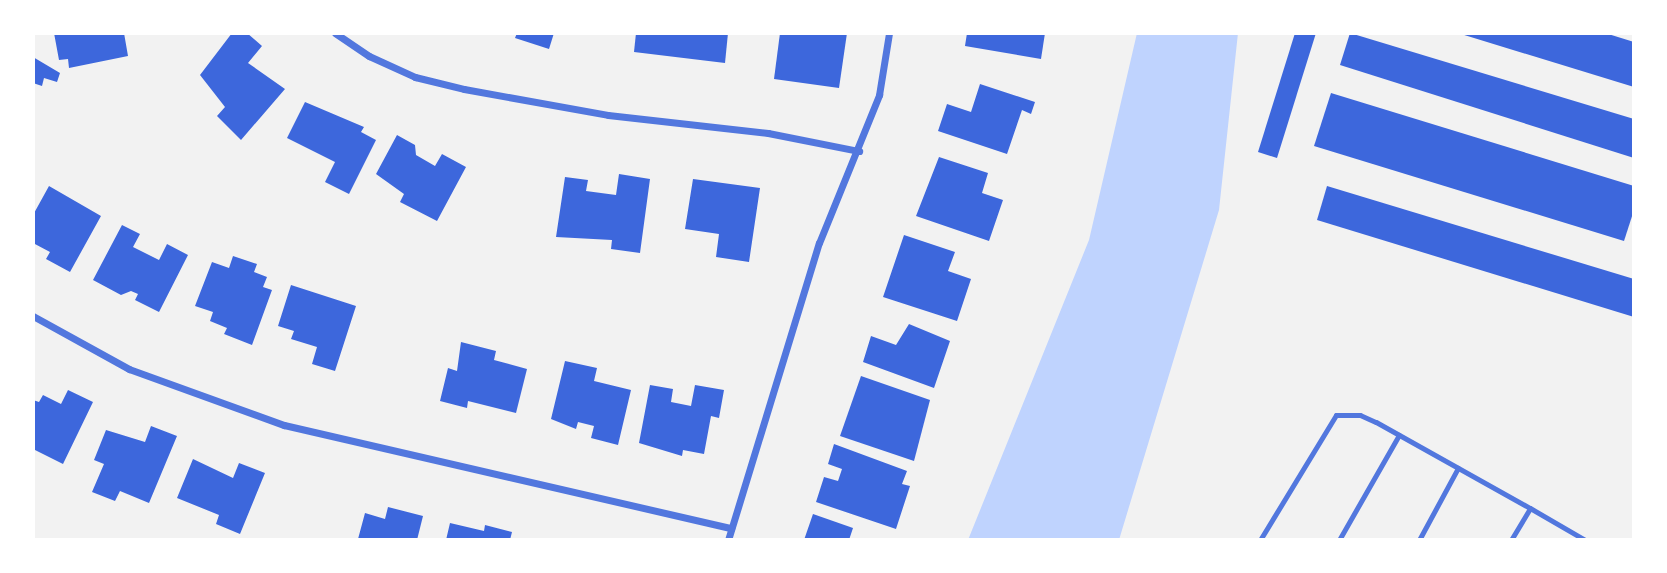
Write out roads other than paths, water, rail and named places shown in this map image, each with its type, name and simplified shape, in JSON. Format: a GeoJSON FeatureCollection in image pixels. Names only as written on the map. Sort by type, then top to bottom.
{"type":"FeatureCollection","features":[{"type":"Feature","properties":{"kind":"street"},"geometry":{"type":"LineString","coordinates":[[335,33],[369,56],[415,77],[464,89],[608,115],[768,133],[859,151]]}},
{"type":"Feature","properties":{"kind":"street"},"geometry":{"type":"LineString","coordinates":[[727,540],[819,243],[859,151],[879,95],[889,33]]}},
{"type":"Feature","properties":{"kind":"street"},"geometry":{"type":"LineString","coordinates":[[33,316],[129,369],[284,425],[732,528]]}},
{"type":"Feature","properties":{"kind":"lane"},"geometry":{"type":"LineString","coordinates":[[1260,540],[1336,415],[1360,415],[1584,540]]}},
{"type":"Feature","properties":{"kind":"lane"},"geometry":{"type":"LineString","coordinates":[[1339,540],[1399,435]]}},
{"type":"Feature","properties":{"kind":"lane"},"geometry":{"type":"LineString","coordinates":[[1419,540],[1458,468]]}},
{"type":"Feature","properties":{"kind":"lane"},"geometry":{"type":"LineString","coordinates":[[1511,540],[1530,508]]}},
{"type":"Feature","properties":{"kind":"water"},"geometry":{"type":"Polygon","coordinates":[[[1137,33],[1238,33],[1219,210],[1119,540],[968,540],[1089,240],[1137,33]]]}}]}
